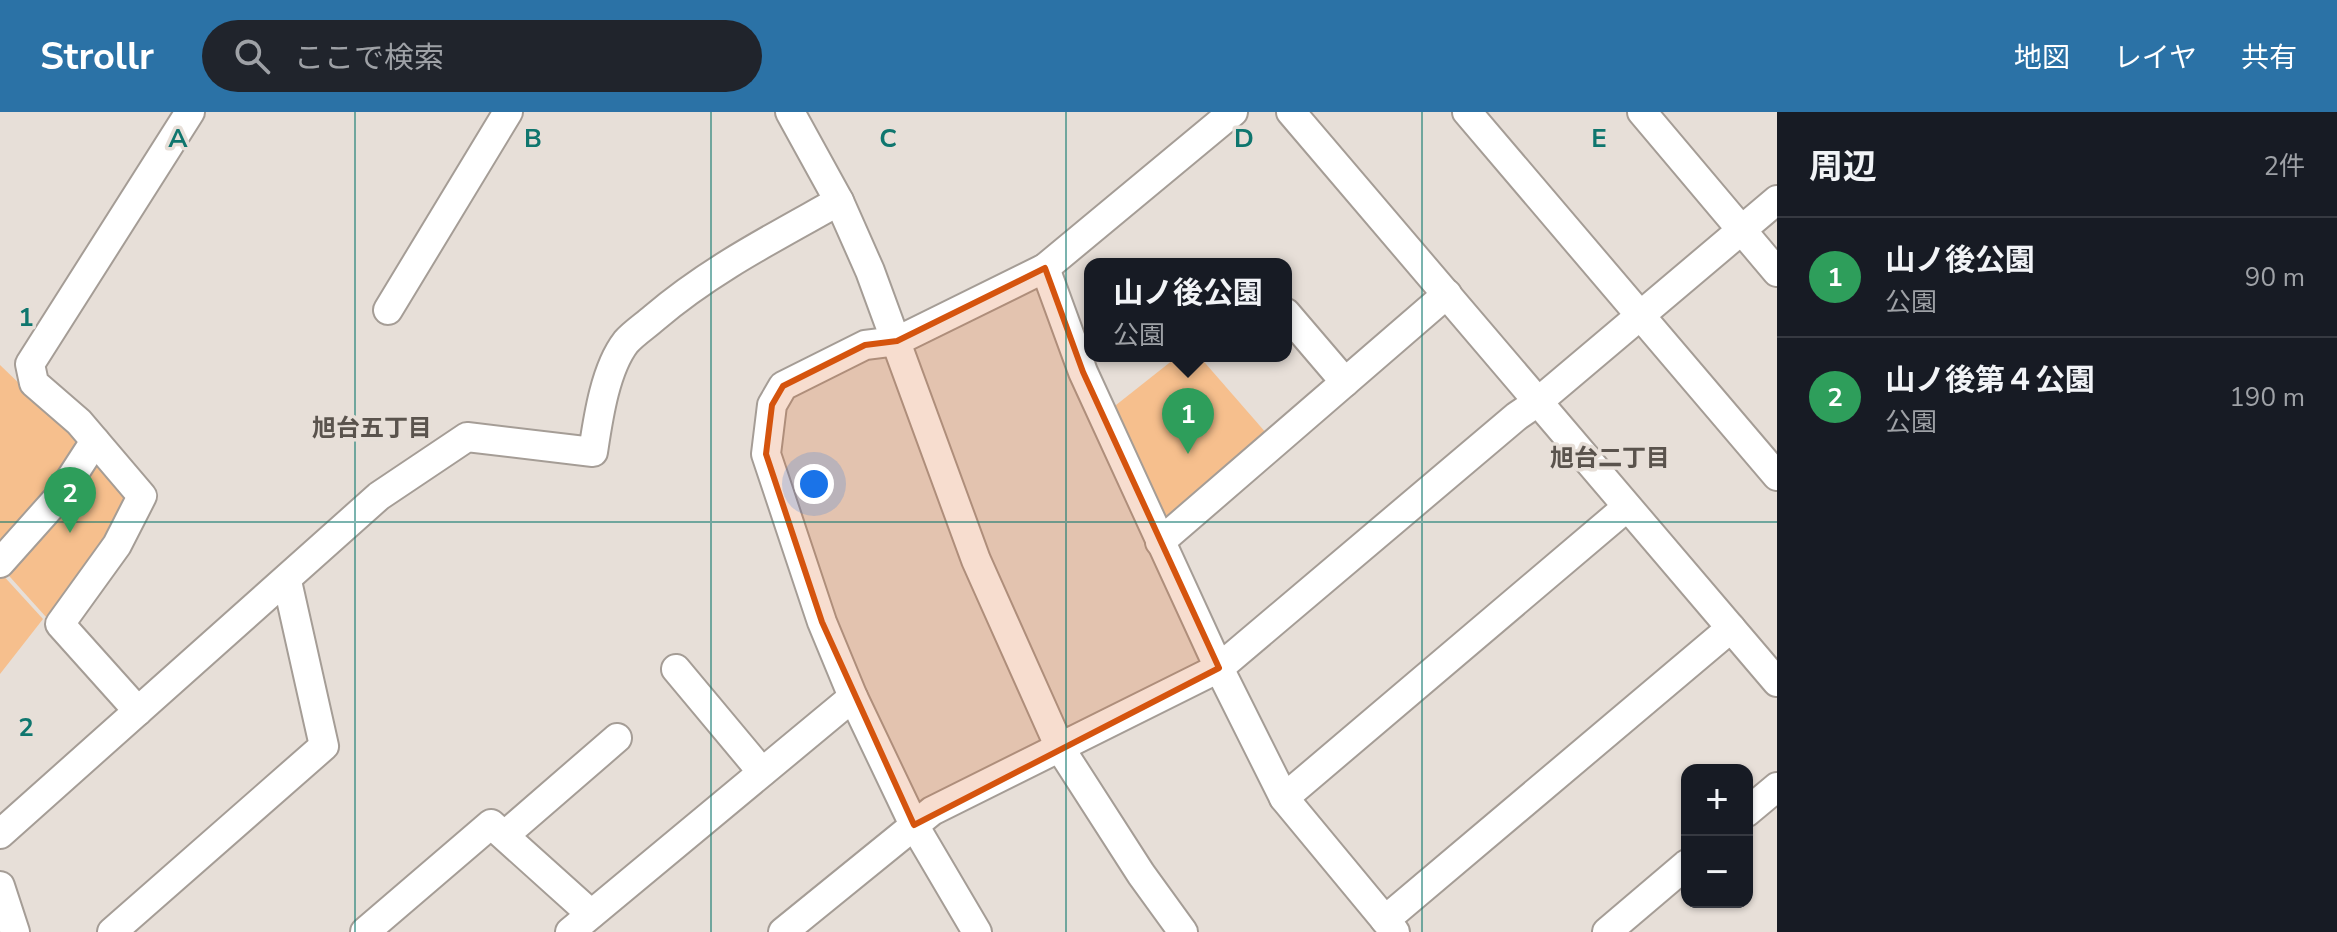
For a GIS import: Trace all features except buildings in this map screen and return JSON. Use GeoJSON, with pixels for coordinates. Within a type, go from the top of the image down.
{"type":"FeatureCollection","features":[{"type":"Feature","properties":{"kind":"street"},"geometry":{"type":"LineString","coordinates":[[138,711],[60,624],[117,545],[142,496],[79,422],[34,383],[30,364],[190,112]]}},
{"type":"Feature","properties":{"kind":"street"},"geometry":{"type":"LineString","coordinates":[[388,310],[508,112]]}},
{"type":"Feature","properties":{"kind":"street"},"geometry":{"type":"LineString","coordinates":[[790,112],[839,201],[870,271],[976,560],[1060,748],[1141,874],[1183,932]]}},
{"type":"Feature","properties":{"kind":"street"},"geometry":{"type":"LineString","coordinates":[[1291,112],[1777,682]]}},
{"type":"Feature","properties":{"kind":"street"},"geometry":{"type":"LineString","coordinates":[[1467,112],[1777,476]]}},
{"type":"Feature","properties":{"kind":"street"},"geometry":{"type":"LineString","coordinates":[[1642,112],[1777,272]]}},
{"type":"Feature","properties":{"kind":"street"},"geometry":{"type":"LineString","coordinates":[[977,932],[914,825],[853,697],[822,622],[766,454],[772,405],[783,386],[865,345],[897,341],[1045,268],[1221,116]]}},
{"type":"Feature","properties":{"kind":"street"},"geometry":{"type":"LineString","coordinates":[[783,932],[932,811],[1219,668],[1777,200]]}},
{"type":"Feature","properties":{"kind":"street"},"geometry":{"type":"LineString","coordinates":[[0,834],[379,496],[467,437],[593,452],[598,416],[613,368],[626,342],[687,289],[839,201]]}},
{"type":"Feature","properties":{"kind":"street"},"geometry":{"type":"LineString","coordinates":[[1045,268],[1083,372],[1219,668],[1284,798],[1390,926],[1731,628]]}},
{"type":"Feature","properties":{"kind":"street"},"geometry":{"type":"LineString","coordinates":[[1160,542],[1447,294]]}},
{"type":"Feature","properties":{"kind":"street"},"geometry":{"type":"LineString","coordinates":[[1292,320],[1345,382]]}},
{"type":"Feature","properties":{"kind":"street"},"geometry":{"type":"LineString","coordinates":[[0,563],[58,498],[95,441]]}},
{"type":"Feature","properties":{"kind":"street"},"geometry":{"type":"LineString","coordinates":[[1284,798],[1627,507]]}},
{"type":"Feature","properties":{"kind":"street"},"geometry":{"type":"LineString","coordinates":[[112,932],[324,746],[287,581]]}},
{"type":"Feature","properties":{"kind":"street"},"geometry":{"type":"LineString","coordinates":[[676,669],[762,772]]}},
{"type":"Feature","properties":{"kind":"street"},"geometry":{"type":"LineString","coordinates":[[365,932],[491,824],[505,835],[580,923],[853,697]]}},
{"type":"Feature","properties":{"kind":"street"},"geometry":{"type":"LineString","coordinates":[[505,835],[617,738]]}},
{"type":"Feature","properties":{"kind":"street"},"geometry":{"type":"LineString","coordinates":[[1753,807],[1777,787]]}},
{"type":"Feature","properties":{"kind":"street"},"geometry":{"type":"LineString","coordinates":[[1607,932],[1681,869]]}},
{"type":"Feature","properties":{"kind":"street"},"geometry":{"type":"LineString","coordinates":[[0,886],[15,932]]}},
{"type":"Feature","properties":{"kind":"highlighted area"},"geometry":{"type":"Polygon","coordinates":[[[1045,268],[1083,372],[1219,668],[914,825],[822,622],[766,454],[772,405],[783,386],[865,345],[897,341],[1045,268]]]}},
{"type":"Feature","properties":{"kind":"shaded area"},"geometry":{"type":"Polygon","coordinates":[[[1170,362],[1204,362],[1267,434],[1165,527],[1111,409],[1170,362]]]}},
{"type":"Feature","properties":{"kind":"shaded area"},"geometry":{"type":"Polygon","coordinates":[[[0,365],[77,439],[77,452],[0,550],[0,365]]]}},
{"type":"Feature","properties":{"kind":"shaded area"},"geometry":{"type":"Polygon","coordinates":[[[97,453],[136,497],[46,617],[2,568],[97,453]]]}},
{"type":"Feature","properties":{"kind":"shaded area"},"geometry":{"type":"Polygon","coordinates":[[[0,572],[43,619],[0,674],[0,572]]]}},
{"type":"Feature","properties":{"kind":"place","name":"山ノ後公園"},"geometry":{"type":"Point","coordinates":[1188,454]}},
{"type":"Feature","properties":{"kind":"place","name":"山ノ後第４公園"},"geometry":{"type":"Point","coordinates":[70,533]}},
{"type":"Feature","properties":{"kind":"district","name":"旭台五丁目"},"geometry":{"type":"Point","coordinates":[372,428]}},
{"type":"Feature","properties":{"kind":"district","name":"旭台二丁目"},"geometry":{"type":"Point","coordinates":[1610,458]}}]}
